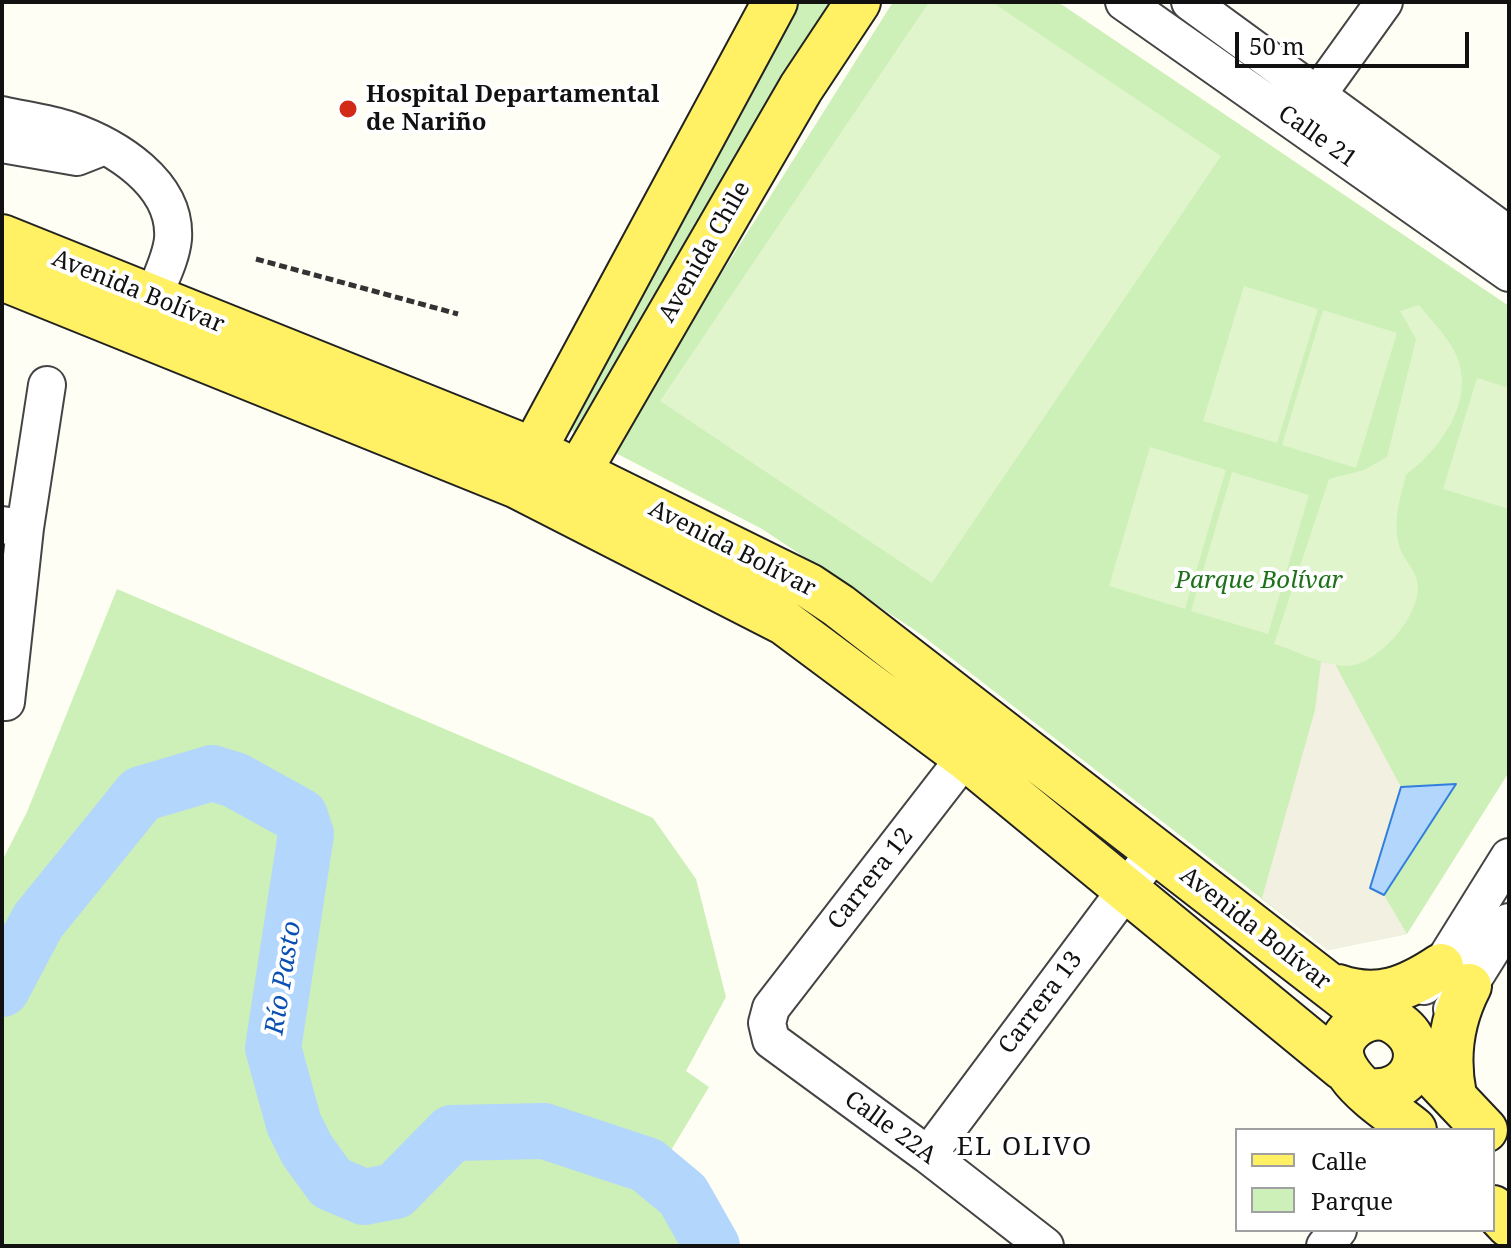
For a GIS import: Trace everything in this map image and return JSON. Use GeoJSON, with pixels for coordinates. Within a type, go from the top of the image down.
{"type":"FeatureCollection","features":[{"type":"Feature","properties":{"kind":"main road"},"geometry":{"type":"LineString","coordinates":[[524,468],[775,2]]}},
{"type":"Feature","properties":{"kind":"main road","name":"Avenida Chile"},"geometry":{"type":"LineString","coordinates":[[568,488],[801,88],[858,2]]}},
{"type":"Feature","properties":{"kind":"main road","name":"Avenida Bolívar"},"geometry":{"type":"LineString","coordinates":[[2,237],[153,298],[568,488],[1155,851],[1321,981],[1398,1035],[1483,1128]]}},
{"type":"Feature","properties":{"kind":"main road","name":"Avenida Bolívar"},"geometry":{"type":"LineString","coordinates":[[2,278],[524,468]]}},
{"type":"Feature","properties":{"kind":"main road","name":"Avenida Bolívar"},"geometry":{"type":"LineString","coordinates":[[978,740],[1126,888],[1412,1128]]}},
{"type":"Feature","properties":{"kind":"main road"},"geometry":{"type":"LineString","coordinates":[[1321,981],[1351,992],[1383,993],[1455,976],[1457,1009],[1451,1035],[1450,1060],[1454,1095]]}},
{"type":"Feature","properties":{"kind":"main road"},"geometry":{"type":"LineString","coordinates":[[1359,1023],[1398,1035],[1413,1070],[1398,1086],[1388,1091],[1354,1079],[1343,1042],[1359,1023]]}},
{"type":"Feature","properties":{"kind":"main road"},"geometry":{"type":"LineString","coordinates":[[1495,1141],[1509,1157]]}},
{"type":"Feature","properties":{"kind":"main road"},"geometry":{"type":"LineString","coordinates":[[1495,1210],[1509,1225]]}},
{"type":"Feature","properties":{"kind":"street","name":"Calle 21"},"geometry":{"type":"LineString","coordinates":[[1124,2],[1509,273]]}},
{"type":"Feature","properties":{"kind":"street","name":"Calle 21"},"geometry":{"type":"LineString","coordinates":[[1190,2],[1509,235]]}},
{"type":"Feature","properties":{"kind":"street"},"geometry":{"type":"LineString","coordinates":[[1318,94],[1384,2]]}},
{"type":"Feature","properties":{"kind":"street"},"geometry":{"type":"LineString","coordinates":[[2,115],[66,129],[105,146],[152,182],[163,196],[171,215],[170,253],[153,298]]}},
{"type":"Feature","properties":{"kind":"street"},"geometry":{"type":"LineString","coordinates":[[2,144],[77,157],[105,146]]}},
{"type":"Feature","properties":{"kind":"street"},"geometry":{"type":"LineString","coordinates":[[6,702],[14,526],[47,385]]}},
{"type":"Feature","properties":{"kind":"street","name":"Carrera 12"},"geometry":{"type":"LineString","coordinates":[[771,1040],[767,1023],[771,1008],[978,740]]}},
{"type":"Feature","properties":{"kind":"street","name":"Carrera 13"},"geometry":{"type":"LineString","coordinates":[[928,1155],[1155,851]]}},
{"type":"Feature","properties":{"kind":"street"},"geometry":{"type":"LineString","coordinates":[[1455,976],[1509,857]]}},
{"type":"Feature","properties":{"kind":"street"},"geometry":{"type":"LineString","coordinates":[[1398,1035],[1407,1007],[1455,976],[1509,922]]}},
{"type":"Feature","properties":{"kind":"street","name":"Calle 22A"},"geometry":{"type":"LineString","coordinates":[[771,1040],[928,1155],[1045,1246]]}},
{"type":"Feature","properties":{"kind":"path"},"geometry":{"type":"LineString","coordinates":[[256,259],[458,314]]}},
{"type":"Feature","properties":{"kind":"green space"},"geometry":{"type":"Polygon","coordinates":[[[787,2],[836,2],[577,432],[574,432],[569,427],[787,2]]]}},
{"type":"Feature","properties":{"kind":"green space","name":"Parque Bolívar"},"geometry":{"type":"Polygon","coordinates":[[[893,2],[1058,2],[1509,306],[1509,772],[1407,934],[1328,950],[919,633],[762,529],[610,450],[893,2]]]}},
{"type":"Feature","properties":{"kind":"green space"},"geometry":{"type":"Polygon","coordinates":[[[929,2],[992,2],[1221,156],[932,583],[660,401],[929,2]]]}},
{"type":"Feature","properties":{"kind":"green space"},"geometry":{"type":"Polygon","coordinates":[[[1244,286],[1318,309],[1277,443],[1203,421],[1244,286]]]}},
{"type":"Feature","properties":{"kind":"green space"},"geometry":{"type":"Polygon","coordinates":[[[1419,305],[1452,347],[1462,378],[1461,395],[1450,426],[1430,453],[1406,475],[1399,502],[1398,539],[1416,576],[1417,593],[1413,608],[1396,636],[1370,658],[1344,666],[1326,663],[1274,644],[1329,479],[1364,470],[1387,457],[1416,339],[1400,311],[1419,305]]]}},
{"type":"Feature","properties":{"kind":"green space"},"geometry":{"type":"Polygon","coordinates":[[[1323,310],[1397,333],[1356,468],[1282,445],[1323,310]]]}},
{"type":"Feature","properties":{"kind":"green space"},"geometry":{"type":"Polygon","coordinates":[[[1477,378],[1509,388],[1509,509],[1443,489],[1477,378]]]}},
{"type":"Feature","properties":{"kind":"green space"},"geometry":{"type":"Polygon","coordinates":[[[1150,447],[1226,470],[1185,609],[1109,586],[1150,447]]]}},
{"type":"Feature","properties":{"kind":"green space","name":"Parque Bolívar"},"geometry":{"type":"Polygon","coordinates":[[[1232,472],[1309,495],[1268,634],[1191,611],[1232,472]]]}},
{"type":"Feature","properties":{"kind":"green space"},"geometry":{"type":"Polygon","coordinates":[[[117,589],[653,818],[696,879],[726,997],[686,1071],[709,1087],[667,1157],[598,1138],[523,1123],[445,1125],[399,1179],[362,1190],[330,1168],[292,1103],[283,1030],[314,849],[305,811],[211,765],[153,780],[109,811],[2,953],[2,861],[27,812],[117,589]]]}},
{"type":"Feature","properties":{"kind":"green space"},"geometry":{"type":"Polygon","coordinates":[[[218,785],[301,825],[285,953],[266,1049],[293,1156],[329,1207],[392,1204],[452,1142],[546,1137],[643,1171],[674,1197],[699,1246],[2,1246],[2,1017],[45,927],[156,802],[218,785]]]}},
{"type":"Feature","properties":{"kind":"shaded area"},"geometry":{"type":"Polygon","coordinates":[[[1321,662],[1335,664],[1401,787],[1370,887],[1384,895],[1407,934],[1328,950],[1262,898],[1315,710],[1321,662]]]}},
{"type":"Feature","properties":{"kind":"water"},"geometry":{"type":"Polygon","coordinates":[[[1456,784],[1384,895],[1370,888],[1401,787],[1456,784]]]}},
{"type":"Feature","properties":{"kind":"waterway","name":"Río Pasto"},"geometry":{"type":"LineString","coordinates":[[2,989],[38,921],[141,794],[212,773],[235,780],[300,816],[306,834],[273,1048],[294,1124],[307,1150],[331,1183],[364,1197],[395,1191],[452,1133],[544,1131],[647,1165],[683,1195],[712,1246]]}},
{"type":"Feature","properties":{"kind":"place","name":"Hospital Departamental de Nariño"},"geometry":{"type":"Point","coordinates":[348,109]}},
{"type":"Feature","properties":{"kind":"district","name":"EL OLIVO"},"geometry":{"type":"Point","coordinates":[1025,1148]}}]}
